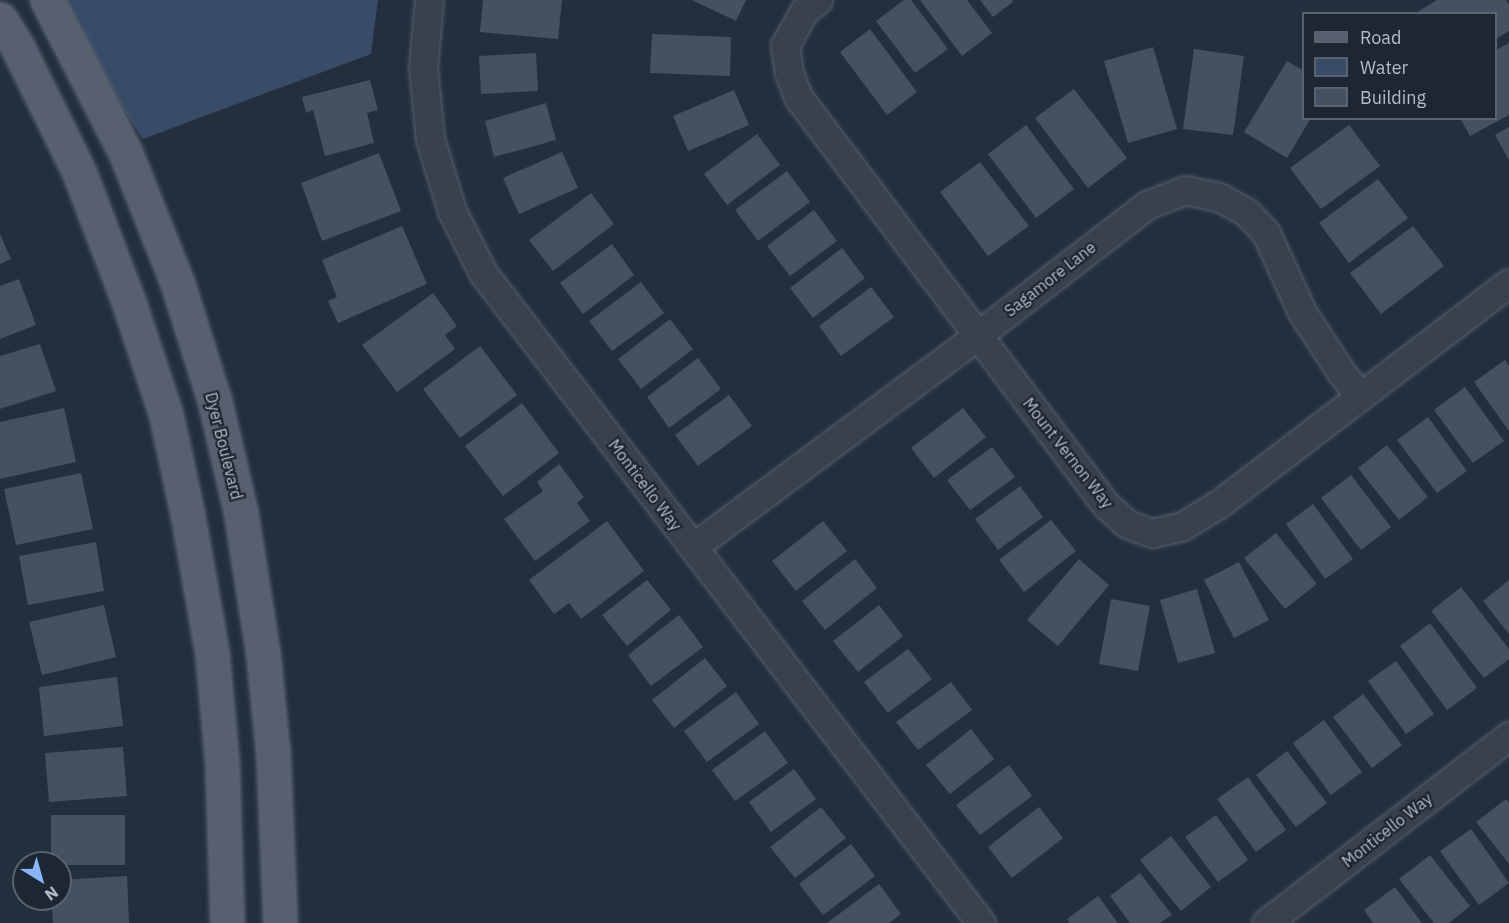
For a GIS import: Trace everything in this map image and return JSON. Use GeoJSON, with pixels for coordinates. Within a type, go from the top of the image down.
{"type":"FeatureCollection","features":[{"type":"Feature","properties":{"kind":"main road","name":"Dyer Boulevard"},"geometry":{"type":"LineString","coordinates":[[47,0],[126,154],[178,285],[215,402],[241,514],[263,654],[273,754],[280,923]]}},
{"type":"Feature","properties":{"kind":"main road"},"geometry":{"type":"LineString","coordinates":[[0,19],[18,48],[79,172],[128,300],[165,415],[188,517],[212,653],[222,763],[227,923]]}},
{"type":"Feature","properties":{"kind":"street","name":"Monticello Way"},"geometry":{"type":"LineString","coordinates":[[429,0],[423,67],[430,139],[452,211],[483,273],[981,923]]}},
{"type":"Feature","properties":{"kind":"street","name":"Mount Vernon Way"},"geometry":{"type":"LineString","coordinates":[[818,0],[804,11],[785,45],[789,73],[798,97],[1106,505],[1127,524],[1152,533],[1181,526],[1220,503],[1509,283]]}},
{"type":"Feature","properties":{"kind":"street","name":"Sagamore Lane"},"geometry":{"type":"LineString","coordinates":[[693,547],[978,335],[1147,205],[1185,190],[1218,196],[1246,212],[1266,232],[1302,312],[1341,372],[1360,396]]}},
{"type":"Feature","properties":{"kind":"street","name":"Monticello Way"},"geometry":{"type":"LineString","coordinates":[[1266,923],[1509,736]]}},
{"type":"Feature","properties":{"kind":"water"},"geometry":{"type":"Polygon","coordinates":[[[63,0],[378,0],[371,54],[143,139],[107,86],[63,0]]]}},
{"type":"Feature","properties":{"kind":"building"},"geometry":{"type":"Polygon","coordinates":[[[483,0],[562,0],[558,39],[480,32],[483,0]]]}},
{"type":"Feature","properties":{"kind":"building"},"geometry":{"type":"Polygon","coordinates":[[[692,0],[746,0],[736,21],[692,0]]]}},
{"type":"Feature","properties":{"kind":"building"},"geometry":{"type":"Polygon","coordinates":[[[904,0],[911,0],[948,49],[915,73],[876,21],[904,0]]]}},
{"type":"Feature","properties":{"kind":"building"},"geometry":{"type":"Polygon","coordinates":[[[920,0],[967,0],[992,33],[962,56],[920,0]]]}},
{"type":"Feature","properties":{"kind":"building"},"geometry":{"type":"Polygon","coordinates":[[[980,0],[1012,0],[1013,2],[993,17],[980,0]]]}},
{"type":"Feature","properties":{"kind":"building"},"geometry":{"type":"Polygon","coordinates":[[[1437,0],[1506,0],[1509,5],[1509,31],[1497,38],[1497,12],[1417,12],[1437,0]]]}},
{"type":"Feature","properties":{"kind":"building"},"geometry":{"type":"Polygon","coordinates":[[[870,29],[917,92],[887,115],[840,52],[870,29]]]}},
{"type":"Feature","properties":{"kind":"building"},"geometry":{"type":"Polygon","coordinates":[[[652,34],[731,37],[730,76],[650,73],[652,34]]]}},
{"type":"Feature","properties":{"kind":"building"},"geometry":{"type":"Polygon","coordinates":[[[1509,43],[1509,115],[1470,136],[1461,120],[1497,120],[1497,49],[1509,43]]]}},
{"type":"Feature","properties":{"kind":"building"},"geometry":{"type":"Polygon","coordinates":[[[1153,47],[1177,129],[1128,143],[1104,61],[1153,47]]]}},
{"type":"Feature","properties":{"kind":"building"},"geometry":{"type":"Polygon","coordinates":[[[1194,49],[1244,56],[1233,135],[1183,129],[1194,49]]]}},
{"type":"Feature","properties":{"kind":"building"},"geometry":{"type":"Polygon","coordinates":[[[536,53],[538,91],[481,94],[479,56],[536,53]]]}},
{"type":"Feature","properties":{"kind":"building"},"geometry":{"type":"Polygon","coordinates":[[[1287,61],[1302,70],[1302,120],[1310,120],[1287,158],[1244,132],[1287,61]]]}},
{"type":"Feature","properties":{"kind":"building"},"geometry":{"type":"Polygon","coordinates":[[[370,80],[378,110],[367,113],[374,143],[325,156],[313,110],[306,113],[302,97],[370,80]]]}},
{"type":"Feature","properties":{"kind":"building"},"geometry":{"type":"Polygon","coordinates":[[[1074,89],[1127,158],[1088,188],[1035,118],[1074,89]]]}},
{"type":"Feature","properties":{"kind":"building"},"geometry":{"type":"Polygon","coordinates":[[[734,90],[749,125],[688,151],[673,116],[734,90]]]}},
{"type":"Feature","properties":{"kind":"building"},"geometry":{"type":"Polygon","coordinates":[[[546,103],[556,140],[494,157],[485,121],[546,103]]]}},
{"type":"Feature","properties":{"kind":"building"},"geometry":{"type":"Polygon","coordinates":[[[1026,125],[1074,189],[1036,218],[988,154],[1026,125]]]}},
{"type":"Feature","properties":{"kind":"building"},"geometry":{"type":"Polygon","coordinates":[[[1349,125],[1380,166],[1321,209],[1290,168],[1349,125]]]}},
{"type":"Feature","properties":{"kind":"building"},"geometry":{"type":"Polygon","coordinates":[[[1509,127],[1509,160],[1495,135],[1509,127]]]}},
{"type":"Feature","properties":{"kind":"building"},"geometry":{"type":"Polygon","coordinates":[[[757,134],[780,165],[727,205],[704,174],[757,134]]]}},
{"type":"Feature","properties":{"kind":"building"},"geometry":{"type":"Polygon","coordinates":[[[562,152],[578,188],[519,214],[503,178],[562,152]]]}},
{"type":"Feature","properties":{"kind":"building"},"geometry":{"type":"Polygon","coordinates":[[[379,153],[401,211],[322,241],[301,183],[379,153]]]}},
{"type":"Feature","properties":{"kind":"building"},"geometry":{"type":"Polygon","coordinates":[[[980,162],[1029,226],[988,256],[940,192],[980,162]]]}},
{"type":"Feature","properties":{"kind":"building"},"geometry":{"type":"Polygon","coordinates":[[[787,171],[810,202],[758,241],[735,210],[787,171]]]}},
{"type":"Feature","properties":{"kind":"building"},"geometry":{"type":"Polygon","coordinates":[[[1378,179],[1408,218],[1349,263],[1319,223],[1378,179]]]}},
{"type":"Feature","properties":{"kind":"building"},"geometry":{"type":"Polygon","coordinates":[[[591,193],[614,224],[553,271],[529,240],[591,193]]]}},
{"type":"Feature","properties":{"kind":"building"},"geometry":{"type":"Polygon","coordinates":[[[814,210],[837,241],[790,276],[767,246],[814,210]]]}},
{"type":"Feature","properties":{"kind":"building"},"geometry":{"type":"Polygon","coordinates":[[[402,226],[427,284],[338,323],[328,301],[337,297],[322,260],[402,226]]]}},
{"type":"Feature","properties":{"kind":"building"},"geometry":{"type":"Polygon","coordinates":[[[1413,226],[1444,266],[1381,314],[1350,273],[1413,226]]]}},
{"type":"Feature","properties":{"kind":"building"},"geometry":{"type":"Polygon","coordinates":[[[0,234],[11,259],[0,264],[0,234]]]}},
{"type":"Feature","properties":{"kind":"building"},"geometry":{"type":"Polygon","coordinates":[[[612,244],[634,275],[583,314],[560,283],[612,244]]]}},
{"type":"Feature","properties":{"kind":"building"},"geometry":{"type":"Polygon","coordinates":[[[842,248],[865,278],[813,318],[790,288],[842,248]]]}},
{"type":"Feature","properties":{"kind":"building"},"geometry":{"type":"Polygon","coordinates":[[[19,279],[36,325],[0,339],[0,286],[19,279]]]}},
{"type":"Feature","properties":{"kind":"building"},"geometry":{"type":"Polygon","coordinates":[[[641,282],[664,313],[612,351],[589,321],[641,282]]]}},
{"type":"Feature","properties":{"kind":"building"},"geometry":{"type":"Polygon","coordinates":[[[871,287],[894,317],[841,356],[819,326],[871,287]]]}},
{"type":"Feature","properties":{"kind":"building"},"geometry":{"type":"Polygon","coordinates":[[[433,293],[457,326],[445,335],[455,349],[397,392],[362,345],[433,293]]]}},
{"type":"Feature","properties":{"kind":"building"},"geometry":{"type":"Polygon","coordinates":[[[670,319],[693,349],[641,389],[618,359],[670,319]]]}},
{"type":"Feature","properties":{"kind":"building"},"geometry":{"type":"Polygon","coordinates":[[[40,344],[56,391],[0,409],[0,356],[40,344]]]}},
{"type":"Feature","properties":{"kind":"building"},"geometry":{"type":"Polygon","coordinates":[[[480,346],[517,395],[460,438],[423,389],[480,346]]]}},
{"type":"Feature","properties":{"kind":"building"},"geometry":{"type":"Polygon","coordinates":[[[698,358],[721,389],[669,428],[647,397],[698,358]]]}},
{"type":"Feature","properties":{"kind":"building"},"geometry":{"type":"Polygon","coordinates":[[[1505,360],[1509,366],[1509,431],[1474,382],[1505,360]]]}},
{"type":"Feature","properties":{"kind":"building"},"geometry":{"type":"Polygon","coordinates":[[[1465,387],[1504,441],[1473,463],[1434,410],[1465,387]]]}},
{"type":"Feature","properties":{"kind":"building"},"geometry":{"type":"Polygon","coordinates":[[[729,395],[752,426],[698,466],[675,435],[729,395]]]}},
{"type":"Feature","properties":{"kind":"building"},"geometry":{"type":"Polygon","coordinates":[[[522,403],[559,453],[503,496],[465,446],[522,403]]]}},
{"type":"Feature","properties":{"kind":"building"},"geometry":{"type":"Polygon","coordinates":[[[64,408],[76,462],[0,479],[0,422],[64,408]]]}},
{"type":"Feature","properties":{"kind":"building"},"geometry":{"type":"Polygon","coordinates":[[[963,408],[986,437],[934,478],[911,448],[963,408]]]}},
{"type":"Feature","properties":{"kind":"building"},"geometry":{"type":"Polygon","coordinates":[[[1428,417],[1467,471],[1437,493],[1397,440],[1428,417]]]}},
{"type":"Feature","properties":{"kind":"building"},"geometry":{"type":"Polygon","coordinates":[[[1387,445],[1428,497],[1399,520],[1358,468],[1387,445]]]}},
{"type":"Feature","properties":{"kind":"building"},"geometry":{"type":"Polygon","coordinates":[[[992,447],[1015,477],[970,510],[947,480],[992,447]]]}},
{"type":"Feature","properties":{"kind":"building"},"geometry":{"type":"Polygon","coordinates":[[[559,464],[584,497],[577,503],[590,521],[535,561],[504,519],[543,491],[537,482],[559,464]]]}},
{"type":"Feature","properties":{"kind":"building"},"geometry":{"type":"Polygon","coordinates":[[[81,473],[93,529],[16,545],[4,489],[81,473]]]}},
{"type":"Feature","properties":{"kind":"building"},"geometry":{"type":"Polygon","coordinates":[[[1351,475],[1391,527],[1361,550],[1321,498],[1351,475]]]}},
{"type":"Feature","properties":{"kind":"building"},"geometry":{"type":"Polygon","coordinates":[[[1020,486],[1043,517],[998,550],[975,519],[1020,486]]]}},
{"type":"Feature","properties":{"kind":"building"},"geometry":{"type":"Polygon","coordinates":[[[1313,504],[1353,559],[1325,579],[1286,524],[1313,504]]]}},
{"type":"Feature","properties":{"kind":"building"},"geometry":{"type":"Polygon","coordinates":[[[1051,520],[1076,551],[1024,592],[999,560],[1051,520]]]}},
{"type":"Feature","properties":{"kind":"building"},"geometry":{"type":"Polygon","coordinates":[[[607,521],[644,571],[581,619],[569,603],[554,614],[529,580],[607,521]]]}},
{"type":"Feature","properties":{"kind":"building"},"geometry":{"type":"Polygon","coordinates":[[[823,521],[847,551],[796,591],[772,561],[823,521]]]}},
{"type":"Feature","properties":{"kind":"building"},"geometry":{"type":"Polygon","coordinates":[[[1276,533],[1317,584],[1285,609],[1244,558],[1276,533]]]}},
{"type":"Feature","properties":{"kind":"building"},"geometry":{"type":"Polygon","coordinates":[[[96,542],[104,591],[28,605],[19,556],[96,542]]]}},
{"type":"Feature","properties":{"kind":"building"},"geometry":{"type":"Polygon","coordinates":[[[855,559],[877,588],[825,630],[802,601],[855,559]]]}},
{"type":"Feature","properties":{"kind":"building"},"geometry":{"type":"Polygon","coordinates":[[[1079,559],[1109,585],[1058,646],[1027,620],[1079,559]]]}},
{"type":"Feature","properties":{"kind":"building"},"geometry":{"type":"Polygon","coordinates":[[[1239,562],[1269,620],[1234,638],[1204,580],[1239,562]]]}},
{"type":"Feature","properties":{"kind":"building"},"geometry":{"type":"Polygon","coordinates":[[[647,580],[671,610],[627,646],[602,615],[647,580]]]}},
{"type":"Feature","properties":{"kind":"building"},"geometry":{"type":"Polygon","coordinates":[[[1509,580],[1509,634],[1483,601],[1509,580]]]}},
{"type":"Feature","properties":{"kind":"building"},"geometry":{"type":"Polygon","coordinates":[[[1461,587],[1509,649],[1509,659],[1484,678],[1431,611],[1461,587]]]}},
{"type":"Feature","properties":{"kind":"building"},"geometry":{"type":"Polygon","coordinates":[[[1197,589],[1215,653],[1178,663],[1160,600],[1197,589]]]}},
{"type":"Feature","properties":{"kind":"building"},"geometry":{"type":"Polygon","coordinates":[[[1111,599],[1150,606],[1138,671],[1099,664],[1111,599]]]}},
{"type":"Feature","properties":{"kind":"building"},"geometry":{"type":"Polygon","coordinates":[[[104,605],[116,657],[42,675],[29,622],[104,605]]]}},
{"type":"Feature","properties":{"kind":"building"},"geometry":{"type":"Polygon","coordinates":[[[879,605],[903,636],[858,672],[833,641],[879,605]]]}},
{"type":"Feature","properties":{"kind":"building"},"geometry":{"type":"Polygon","coordinates":[[[679,615],[703,647],[651,686],[628,655],[679,615]]]}},
{"type":"Feature","properties":{"kind":"building"},"geometry":{"type":"Polygon","coordinates":[[[1430,623],[1477,688],[1447,710],[1400,646],[1430,623]]]}},
{"type":"Feature","properties":{"kind":"building"},"geometry":{"type":"Polygon","coordinates":[[[908,649],[932,679],[888,713],[864,682],[908,649]]]}},
{"type":"Feature","properties":{"kind":"building"},"geometry":{"type":"Polygon","coordinates":[[[705,658],[727,686],[674,728],[652,700],[705,658]]]}},
{"type":"Feature","properties":{"kind":"building"},"geometry":{"type":"Polygon","coordinates":[[[1396,661],[1434,714],[1406,734],[1368,681],[1396,661]]]}},
{"type":"Feature","properties":{"kind":"building"},"geometry":{"type":"Polygon","coordinates":[[[117,677],[123,726],[44,736],[39,687],[117,677]]]}},
{"type":"Feature","properties":{"kind":"building"},"geometry":{"type":"Polygon","coordinates":[[[951,682],[972,710],[918,750],[896,722],[951,682]]]}},
{"type":"Feature","properties":{"kind":"building"},"geometry":{"type":"Polygon","coordinates":[[[736,692],[759,724],[707,762],[684,731],[736,692]]]}},
{"type":"Feature","properties":{"kind":"building"},"geometry":{"type":"Polygon","coordinates":[[[1363,694],[1402,745],[1372,768],[1333,717],[1363,694]]]}},
{"type":"Feature","properties":{"kind":"building"},"geometry":{"type":"Polygon","coordinates":[[[1324,720],[1362,772],[1331,795],[1293,743],[1324,720]]]}},
{"type":"Feature","properties":{"kind":"building"},"geometry":{"type":"Polygon","coordinates":[[[971,729],[994,759],[950,794],[926,765],[971,729]]]}},
{"type":"Feature","properties":{"kind":"building"},"geometry":{"type":"Polygon","coordinates":[[[765,731],[788,763],[735,801],[712,770],[765,731]]]}},
{"type":"Feature","properties":{"kind":"building"},"geometry":{"type":"Polygon","coordinates":[[[123,747],[127,796],[49,802],[45,753],[123,747]]]}},
{"type":"Feature","properties":{"kind":"building"},"geometry":{"type":"Polygon","coordinates":[[[1287,751],[1327,803],[1296,827],[1256,775],[1287,751]]]}},
{"type":"Feature","properties":{"kind":"building"},"geometry":{"type":"Polygon","coordinates":[[[1009,765],[1032,796],[980,835],[956,805],[1009,765]]]}},
{"type":"Feature","properties":{"kind":"building"},"geometry":{"type":"Polygon","coordinates":[[[794,769],[816,799],[771,832],[749,802],[794,769]]]}},
{"type":"Feature","properties":{"kind":"building"},"geometry":{"type":"Polygon","coordinates":[[[1248,777],[1286,830],[1256,852],[1217,799],[1248,777]]]}},
{"type":"Feature","properties":{"kind":"building"},"geometry":{"type":"Polygon","coordinates":[[[1506,799],[1509,803],[1509,864],[1476,822],[1506,799]]]}},
{"type":"Feature","properties":{"kind":"building"},"geometry":{"type":"Polygon","coordinates":[[[821,807],[846,838],[795,878],[770,847],[821,807]]]}},
{"type":"Feature","properties":{"kind":"building"},"geometry":{"type":"Polygon","coordinates":[[[1039,807],[1063,838],[1012,878],[988,847],[1039,807]]]}},
{"type":"Feature","properties":{"kind":"building"},"geometry":{"type":"Polygon","coordinates":[[[51,815],[125,815],[125,865],[72,865],[72,851],[51,851],[51,815]]]}},
{"type":"Feature","properties":{"kind":"building"},"geometry":{"type":"Polygon","coordinates":[[[1216,815],[1248,860],[1218,882],[1185,837],[1216,815]]]}},
{"type":"Feature","properties":{"kind":"building"},"geometry":{"type":"Polygon","coordinates":[[[1471,829],[1509,883],[1479,905],[1440,851],[1471,829]]]}},
{"type":"Feature","properties":{"kind":"building"},"geometry":{"type":"Polygon","coordinates":[[[1171,836],[1211,887],[1181,911],[1140,860],[1171,836]]]}},
{"type":"Feature","properties":{"kind":"building"},"geometry":{"type":"Polygon","coordinates":[[[851,844],[875,876],[823,915],[799,884],[851,844]]]}},
{"type":"Feature","properties":{"kind":"building"},"geometry":{"type":"Polygon","coordinates":[[[1430,855],[1470,906],[1449,923],[1434,923],[1399,879],[1430,855]]]}},
{"type":"Feature","properties":{"kind":"building"},"geometry":{"type":"Polygon","coordinates":[[[1140,873],[1172,915],[1160,923],[1130,923],[1110,896],[1140,873]]]}},
{"type":"Feature","properties":{"kind":"building"},"geometry":{"type":"Polygon","coordinates":[[[127,876],[129,923],[53,923],[52,911],[72,911],[72,879],[127,876]]]}},
{"type":"Feature","properties":{"kind":"building"},"geometry":{"type":"Polygon","coordinates":[[[879,884],[901,914],[889,923],[827,923],[879,884]]]}},
{"type":"Feature","properties":{"kind":"building"},"geometry":{"type":"Polygon","coordinates":[[[1395,887],[1422,923],[1373,923],[1364,910],[1395,887]]]}},
{"type":"Feature","properties":{"kind":"building"},"geometry":{"type":"Polygon","coordinates":[[[1098,896],[1118,923],[1070,923],[1067,919],[1098,896]]]}}]}
